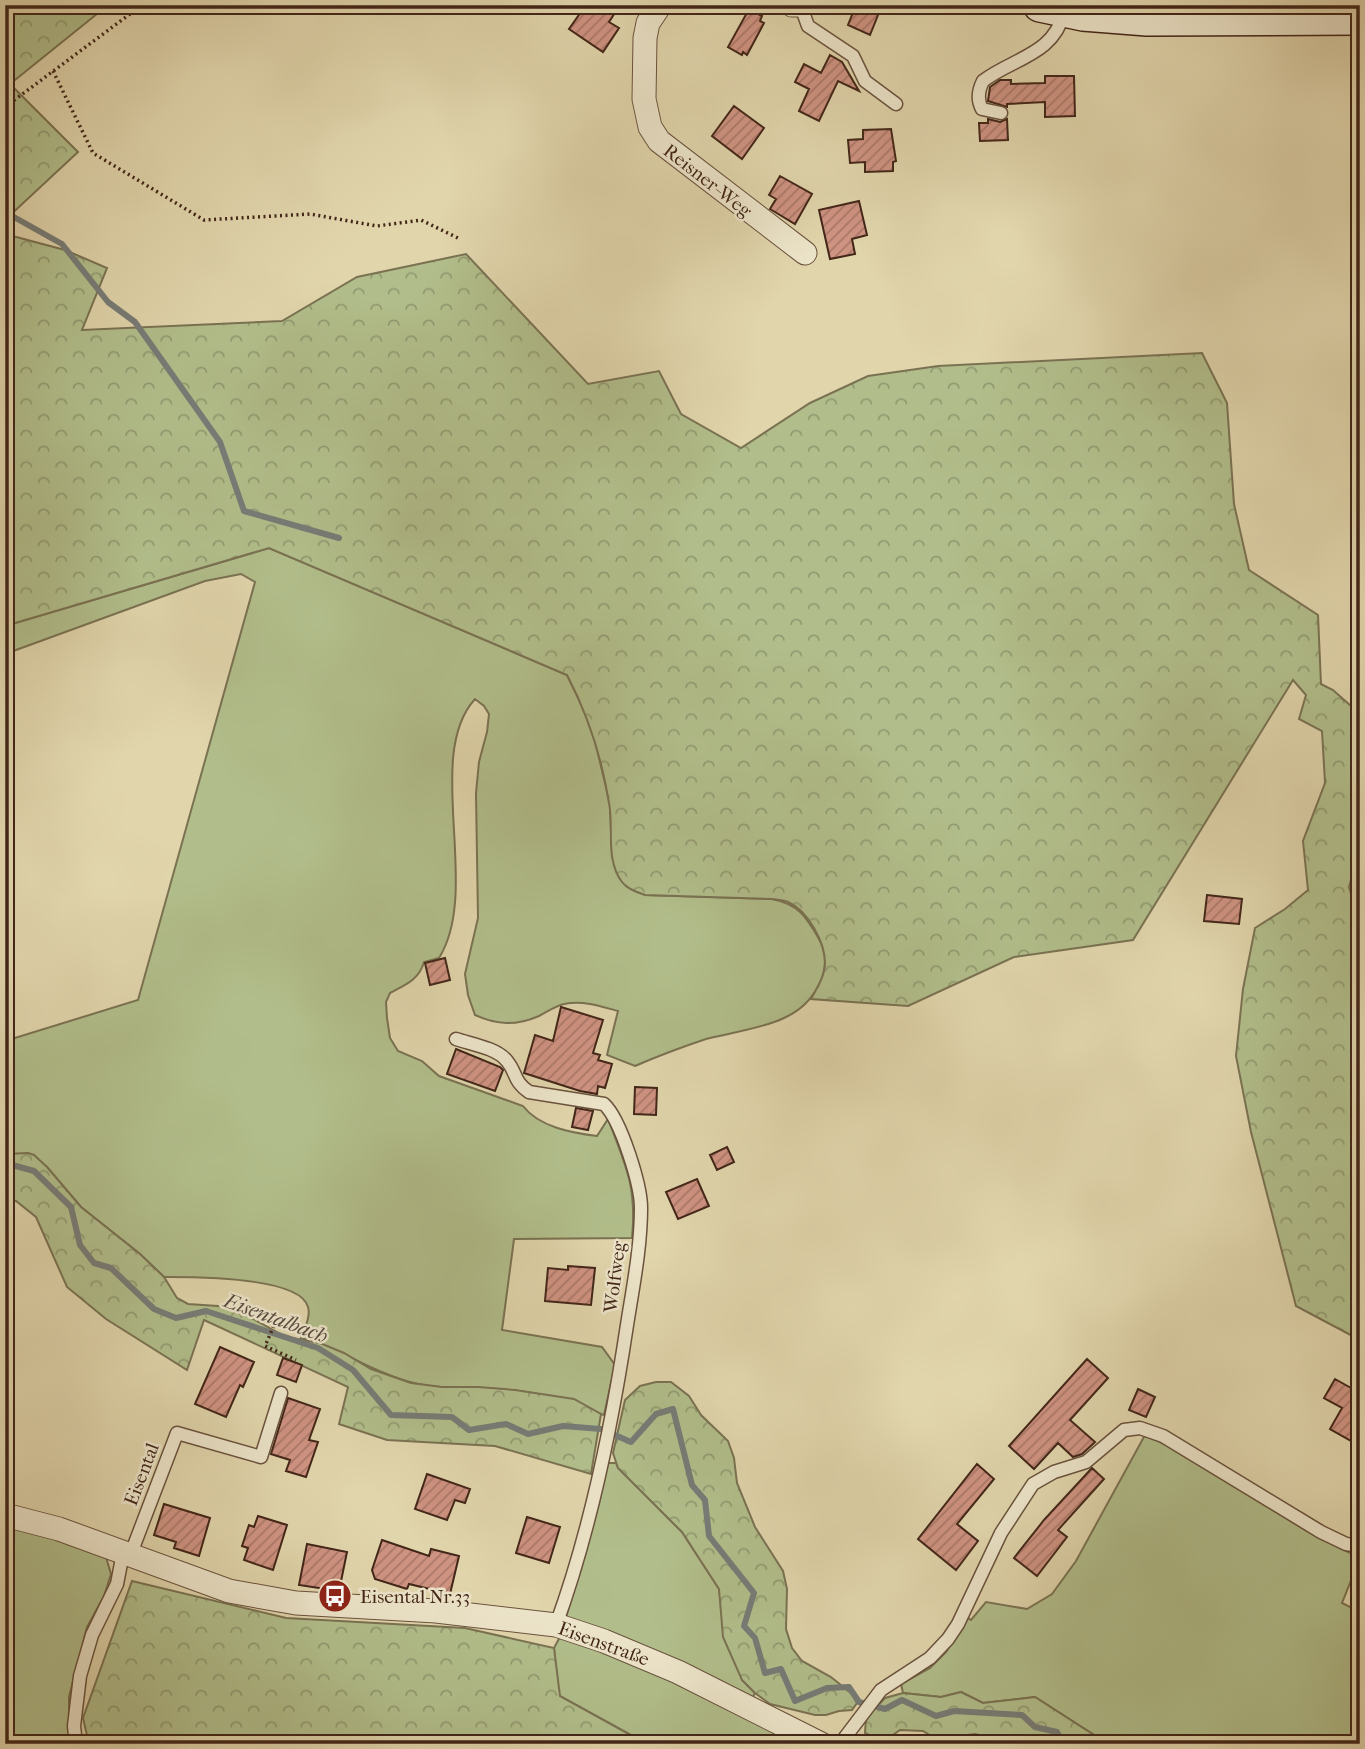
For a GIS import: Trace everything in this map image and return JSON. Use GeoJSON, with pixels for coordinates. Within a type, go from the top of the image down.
{"type":"FeatureCollection","features":[{"type":"Feature","properties":{"kind":"street","name":"Reisner-Weg"},"geometry":{"type":"LineString","coordinates":[[660,5],[648,23],[645,38],[644,99],[650,127],[659,141],[805,253]]}},
{"type":"Feature","properties":{"kind":"street"},"geometry":{"type":"LineString","coordinates":[[792,5],[803,5]]}},
{"type":"Feature","properties":{"kind":"street"},"geometry":{"type":"LineString","coordinates":[[1052,8],[1147,19],[1360,18]]}},
{"type":"Feature","properties":{"kind":"street","name":"Eisenstraße"},"geometry":{"type":"LineString","coordinates":[[5,1515],[60,1529],[229,1591],[258,1598],[296,1603],[436,1611],[556,1625],[604,1641],[678,1672],[821,1744]]}},
{"type":"Feature","properties":{"kind":"lane"},"geometry":{"type":"LineString","coordinates":[[803,5],[808,26],[853,56],[865,80],[896,104]]}},
{"type":"Feature","properties":{"kind":"lane"},"geometry":{"type":"LineString","coordinates":[[1001,113],[982,109],[978,103],[978,93],[983,81],[1030,55],[1058,32],[1052,8]]}},
{"type":"Feature","properties":{"kind":"lane","name":"Wolfweg"},"geometry":{"type":"LineString","coordinates":[[456,1039],[501,1055],[510,1065],[519,1085],[529,1092],[604,1104],[614,1117],[638,1185],[641,1210],[627,1328],[602,1457],[575,1569],[556,1625]]}},
{"type":"Feature","properties":{"kind":"lane","name":"Eisental"},"geometry":{"type":"LineString","coordinates":[[126,1554],[177,1433],[261,1457],[281,1393]]}},
{"type":"Feature","properties":{"kind":"lane"},"geometry":{"type":"LineString","coordinates":[[839,1744],[881,1690],[930,1658],[948,1639],[958,1624],[1001,1534],[1033,1484],[1054,1472],[1086,1462],[1124,1430],[1140,1428],[1163,1436],[1321,1532],[1346,1544],[1360,1546]]}},
{"type":"Feature","properties":{"kind":"lane"},"geometry":{"type":"LineString","coordinates":[[76,1744],[74,1726],[80,1676],[92,1635],[117,1584],[126,1554]]}},
{"type":"Feature","properties":{"kind":"path"},"geometry":{"type":"LineString","coordinates":[[5,107],[142,5]]}},
{"type":"Feature","properties":{"kind":"path"},"geometry":{"type":"LineString","coordinates":[[54,71],[93,153],[204,220],[310,214],[377,226],[421,220],[460,239]]}},
{"type":"Feature","properties":{"kind":"path"},"geometry":{"type":"LineString","coordinates":[[276,1321],[265,1346],[296,1360]]}},
{"type":"Feature","properties":{"kind":"green space"},"geometry":{"type":"Polygon","coordinates":[[[5,5],[108,5],[10,84],[78,152],[5,220],[5,5]]]}},
{"type":"Feature","properties":{"kind":"green space"},"geometry":{"type":"Polygon","coordinates":[[[5,234],[65,250],[107,268],[82,330],[282,321],[357,277],[466,254],[588,384],[659,371],[681,414],[741,448],[810,403],[868,376],[938,366],[1202,353],[1227,403],[1234,504],[1249,570],[1318,615],[1321,684],[1333,690],[1360,714],[1360,849],[1349,887],[1360,926],[1360,1340],[1296,1306],[1251,1132],[1236,1056],[1243,989],[1255,928],[1308,890],[1303,841],[1325,783],[1322,731],[1299,719],[1306,695],[1293,680],[1133,940],[1014,957],[908,1006],[811,999],[824,973],[824,955],[814,928],[795,906],[786,901],[772,899],[645,895],[622,882],[612,854],[609,803],[598,754],[588,721],[567,675],[269,548],[5,626],[5,234]]]}},
{"type":"Feature","properties":{"kind":"green space"},"geometry":{"type":"Polygon","coordinates":[[[269,548],[567,675],[595,741],[610,804],[612,857],[645,895],[781,901],[795,908],[805,918],[824,951],[825,963],[819,985],[795,1012],[767,1025],[706,1039],[635,1066],[607,1055],[618,1011],[591,1004],[571,1003],[514,1023],[491,1021],[475,1015],[465,974],[478,918],[476,793],[489,714],[475,699],[460,724],[453,754],[456,861],[451,929],[439,958],[424,962],[415,978],[390,993],[386,1002],[390,1038],[398,1051],[422,1061],[439,1076],[523,1106],[538,1119],[557,1128],[597,1136],[608,1119],[629,1177],[633,1204],[632,1238],[514,1239],[502,1330],[602,1347],[615,1365],[604,1415],[523,1392],[410,1382],[301,1338],[309,1311],[301,1297],[286,1289],[243,1280],[164,1277],[140,1254],[81,1207],[47,1167],[13,1154],[5,1154],[5,1041],[138,1000],[255,582],[241,574],[205,581],[5,654],[5,626],[269,548]]]}},
{"type":"Feature","properties":{"kind":"green space"},"geometry":{"type":"Polygon","coordinates":[[[28,1153],[47,1167],[81,1207],[140,1254],[164,1277],[177,1298],[188,1304],[239,1311],[286,1337],[320,1343],[371,1369],[411,1383],[515,1390],[574,1399],[601,1414],[591,1474],[495,1446],[387,1440],[339,1424],[348,1387],[204,1320],[187,1370],[106,1319],[67,1287],[36,1217],[16,1201],[5,1199],[5,1154],[28,1153]]]}},
{"type":"Feature","properties":{"kind":"green space"},"geometry":{"type":"Polygon","coordinates":[[[671,1382],[689,1396],[701,1415],[728,1441],[734,1458],[737,1483],[755,1527],[783,1571],[787,1589],[786,1629],[792,1648],[802,1661],[831,1677],[852,1694],[857,1703],[852,1710],[815,1715],[770,1704],[742,1680],[723,1637],[719,1589],[682,1532],[618,1468],[613,1453],[625,1400],[640,1386],[671,1382]]]}},
{"type":"Feature","properties":{"kind":"green space"},"geometry":{"type":"Polygon","coordinates":[[[1145,1435],[1171,1447],[1307,1531],[1360,1558],[1342,1603],[1360,1612],[1360,1744],[1097,1744],[1094,1735],[1035,1697],[983,1703],[961,1692],[941,1697],[903,1693],[901,1684],[930,1668],[946,1652],[968,1618],[971,1620],[986,1602],[1027,1609],[1052,1594],[1076,1561],[1145,1435]]]}},
{"type":"Feature","properties":{"kind":"green space"},"geometry":{"type":"Polygon","coordinates":[[[604,1463],[616,1463],[682,1532],[719,1589],[722,1610],[742,1680],[755,1693],[751,1701],[565,1621],[586,1548],[604,1463]]]}},
{"type":"Feature","properties":{"kind":"green space"},"geometry":{"type":"Polygon","coordinates":[[[5,1520],[105,1554],[111,1574],[104,1596],[87,1627],[69,1697],[69,1744],[5,1744],[5,1520]]]}},
{"type":"Feature","properties":{"kind":"green space"},"geometry":{"type":"Polygon","coordinates":[[[132,1581],[286,1618],[465,1628],[554,1648],[560,1696],[647,1744],[89,1744],[83,1718],[132,1581]]]}},
{"type":"Feature","properties":{"kind":"green space"},"geometry":{"type":"Polygon","coordinates":[[[561,1635],[625,1656],[800,1744],[647,1744],[559,1696],[554,1648],[561,1635]]]}},
{"type":"Feature","properties":{"kind":"green space"},"geometry":{"type":"Polygon","coordinates":[[[961,1692],[983,1703],[1035,1697],[1094,1735],[1097,1744],[1016,1744],[975,1734],[936,1739],[923,1731],[900,1730],[883,1742],[865,1733],[866,1718],[885,1698],[903,1693],[941,1697],[961,1692]]]}},
{"type":"Feature","properties":{"kind":"building"},"geometry":{"type":"Polygon","coordinates":[[[586,5],[620,5],[609,22],[619,28],[603,52],[569,29],[586,5]]]}},
{"type":"Feature","properties":{"kind":"building"},"geometry":{"type":"Polygon","coordinates":[[[856,5],[882,5],[870,35],[848,25],[856,5]]]}},
{"type":"Feature","properties":{"kind":"building"},"geometry":{"type":"Polygon","coordinates":[[[749,9],[762,16],[760,21],[764,23],[747,55],[743,52],[742,55],[728,47],[749,9]]]}},
{"type":"Feature","properties":{"kind":"building"},"geometry":{"type":"Polygon","coordinates":[[[830,55],[842,62],[859,91],[838,81],[819,121],[799,111],[809,89],[795,82],[804,64],[821,73],[830,55]]]}},
{"type":"Feature","properties":{"kind":"building"},"geometry":{"type":"Polygon","coordinates":[[[1045,76],[1074,76],[1075,116],[1045,117],[1045,102],[1007,104],[1007,107],[988,101],[990,87],[1000,80],[1011,80],[1011,84],[1045,83],[1045,76]]]}},
{"type":"Feature","properties":{"kind":"building"},"geometry":{"type":"Polygon","coordinates":[[[734,106],[764,128],[742,159],[712,136],[734,106]]]}},
{"type":"Feature","properties":{"kind":"building"},"geometry":{"type":"Polygon","coordinates":[[[988,119],[1000,122],[1007,119],[1008,140],[980,141],[979,123],[988,123],[988,119]]]}},
{"type":"Feature","properties":{"kind":"building"},"geometry":{"type":"Polygon","coordinates":[[[891,129],[896,161],[893,162],[893,171],[865,172],[865,162],[850,163],[848,140],[863,139],[863,130],[891,129]]]}},
{"type":"Feature","properties":{"kind":"building"},"geometry":{"type":"Polygon","coordinates":[[[780,176],[812,194],[795,224],[770,209],[776,199],[769,195],[780,176]]]}},
{"type":"Feature","properties":{"kind":"building"},"geometry":{"type":"Polygon","coordinates":[[[859,201],[867,235],[852,239],[855,254],[830,259],[819,210],[859,201]]]}},
{"type":"Feature","properties":{"kind":"building"},"geometry":{"type":"Polygon","coordinates":[[[1207,895],[1242,899],[1239,924],[1204,921],[1207,895]]]}},
{"type":"Feature","properties":{"kind":"building"},"geometry":{"type":"Polygon","coordinates":[[[445,958],[450,980],[430,985],[425,963],[445,958]]]}},
{"type":"Feature","properties":{"kind":"building"},"geometry":{"type":"Polygon","coordinates":[[[561,1007],[603,1020],[593,1053],[600,1055],[598,1060],[612,1064],[605,1088],[598,1086],[597,1094],[524,1073],[535,1035],[553,1041],[561,1007]]]}},
{"type":"Feature","properties":{"kind":"building"},"geometry":{"type":"Polygon","coordinates":[[[456,1049],[503,1070],[495,1091],[447,1074],[456,1049]]]}},
{"type":"Feature","properties":{"kind":"building"},"geometry":{"type":"Polygon","coordinates":[[[635,1087],[657,1088],[656,1115],[634,1114],[635,1087]]]}},
{"type":"Feature","properties":{"kind":"building"},"geometry":{"type":"Polygon","coordinates":[[[576,1108],[593,1111],[588,1130],[572,1127],[576,1108]]]}},
{"type":"Feature","properties":{"kind":"building"},"geometry":{"type":"Polygon","coordinates":[[[727,1147],[734,1162],[717,1170],[710,1155],[727,1147]]]}},
{"type":"Feature","properties":{"kind":"building"},"geometry":{"type":"Polygon","coordinates":[[[697,1179],[709,1206],[678,1219],[666,1192],[697,1179]]]}},
{"type":"Feature","properties":{"kind":"building"},"geometry":{"type":"Polygon","coordinates":[[[568,1266],[595,1268],[591,1305],[545,1301],[548,1268],[568,1270],[568,1266]]]}},
{"type":"Feature","properties":{"kind":"building"},"geometry":{"type":"Polygon","coordinates":[[[220,1347],[254,1362],[226,1417],[195,1404],[220,1347]]]}},
{"type":"Feature","properties":{"kind":"building"},"geometry":{"type":"Polygon","coordinates":[[[283,1358],[302,1365],[296,1382],[277,1375],[283,1358]]]}},
{"type":"Feature","properties":{"kind":"building"},"geometry":{"type":"Polygon","coordinates":[[[1087,1359],[1108,1378],[1070,1420],[1095,1442],[1082,1454],[1073,1457],[1058,1443],[1034,1469],[1009,1446],[1087,1359]]]}},
{"type":"Feature","properties":{"kind":"building"},"geometry":{"type":"Polygon","coordinates":[[[1335,1379],[1360,1393],[1360,1446],[1330,1429],[1342,1408],[1324,1398],[1335,1379]]]}},
{"type":"Feature","properties":{"kind":"building"},"geometry":{"type":"Polygon","coordinates":[[[1138,1389],[1155,1397],[1146,1417],[1129,1410],[1138,1389]]]}},
{"type":"Feature","properties":{"kind":"building"},"geometry":{"type":"Polygon","coordinates":[[[288,1398],[320,1409],[309,1440],[318,1442],[306,1477],[286,1471],[290,1460],[271,1454],[288,1398]]]}},
{"type":"Feature","properties":{"kind":"building"},"geometry":{"type":"Polygon","coordinates":[[[977,1464],[994,1479],[957,1524],[978,1541],[956,1570],[918,1539],[977,1464]]]}},
{"type":"Feature","properties":{"kind":"building"},"geometry":{"type":"Polygon","coordinates":[[[1092,1468],[1104,1479],[1058,1530],[1067,1537],[1037,1576],[1014,1558],[1044,1520],[1092,1468]]]}},
{"type":"Feature","properties":{"kind":"building"},"geometry":{"type":"Polygon","coordinates":[[[427,1474],[470,1489],[465,1503],[455,1500],[447,1520],[415,1509],[427,1474]]]}},
{"type":"Feature","properties":{"kind":"building"},"geometry":{"type":"Polygon","coordinates":[[[164,1504],[210,1518],[199,1556],[174,1548],[176,1542],[154,1535],[164,1504]]]}},
{"type":"Feature","properties":{"kind":"building"},"geometry":{"type":"Polygon","coordinates":[[[258,1516],[287,1525],[273,1570],[244,1560],[248,1548],[242,1546],[249,1525],[254,1527],[258,1516]]]}},
{"type":"Feature","properties":{"kind":"building"},"geometry":{"type":"Polygon","coordinates":[[[527,1517],[560,1527],[549,1563],[516,1553],[527,1517]]]}},
{"type":"Feature","properties":{"kind":"building"},"geometry":{"type":"Polygon","coordinates":[[[382,1540],[429,1556],[431,1549],[459,1556],[450,1594],[409,1584],[407,1589],[375,1579],[372,1570],[382,1540]]]}},
{"type":"Feature","properties":{"kind":"building"},"geometry":{"type":"Polygon","coordinates":[[[307,1544],[347,1552],[339,1591],[299,1585],[307,1544]]]}},
{"type":"Feature","properties":{"kind":"waterway"},"geometry":{"type":"LineString","coordinates":[[5,212],[62,244],[108,302],[135,322],[220,442],[244,511],[339,538]]}},
{"type":"Feature","properties":{"kind":"waterway","name":"Eisentalbach"},"geometry":{"type":"LineString","coordinates":[[5,1163],[34,1171],[71,1207],[80,1245],[94,1263],[111,1268],[154,1309],[176,1318],[206,1311],[318,1348],[353,1370],[391,1415],[452,1417],[469,1430],[506,1424],[528,1434],[563,1426],[601,1429],[631,1442],[656,1414],[673,1409],[692,1485],[705,1500],[709,1536],[754,1593],[744,1626],[755,1638],[765,1673],[781,1669],[795,1701],[827,1688],[849,1687],[859,1702],[885,1709],[902,1700],[936,1716],[954,1711],[1022,1715],[1035,1727],[1057,1732],[1064,1744]]}},
{"type":"Feature","properties":{"kind":"place","name":"Eisental Nr.33"},"geometry":{"type":"Point","coordinates":[335,1596]}}]}
